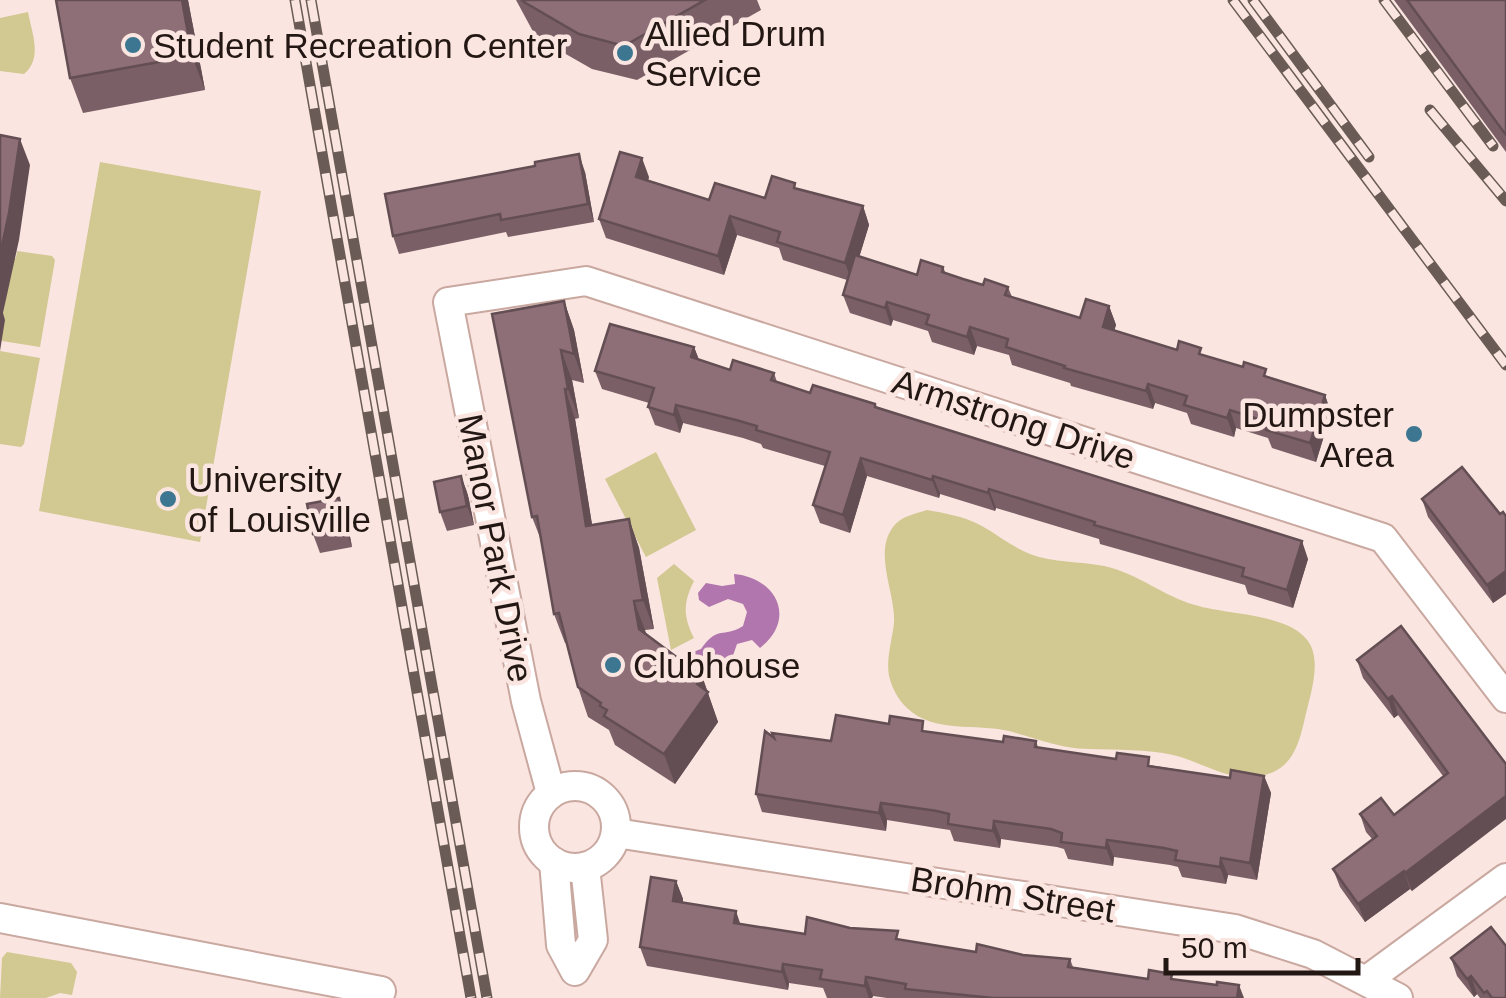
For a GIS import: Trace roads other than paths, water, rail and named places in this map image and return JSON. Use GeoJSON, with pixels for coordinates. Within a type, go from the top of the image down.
{"type":"FeatureCollection","features":[{"type":"Feature","properties":{"kind":"street","name":"Armstrong Drive"},"geometry":{"type":"LineString","coordinates":[[448,302],[586,281],[1383,538],[1506,698]]}},
{"type":"Feature","properties":{"kind":"street","name":"Manor Park Drive"},"geometry":{"type":"LineString","coordinates":[[448,302],[526,701],[551,794]]}},
{"type":"Feature","properties":{"kind":"street"},"geometry":{"type":"LineString","coordinates":[[582,786],[596,791],[608,802],[616,817],[616,833],[611,848],[600,860],[585,867],[569,868],[542,851],[535,837],[534,821],[551,794],[565,787],[582,786]]}},
{"type":"Feature","properties":{"kind":"street","name":"Brohm Street"},"geometry":{"type":"LineString","coordinates":[[616,833],[1235,930],[1313,954],[1398,998]]}},
{"type":"Feature","properties":{"kind":"street"},"geometry":{"type":"LineString","coordinates":[[554,862],[561,945],[577,984]]}},
{"type":"Feature","properties":{"kind":"street"},"geometry":{"type":"LineString","coordinates":[[577,984],[593,940],[585,867]]}},
{"type":"Feature","properties":{"kind":"street"},"geometry":{"type":"LineString","coordinates":[[1367,980],[1506,878]]}},
{"type":"Feature","properties":{"kind":"street"},"geometry":{"type":"LineString","coordinates":[[0,918],[381,992]]}},
{"type":"Feature","properties":{"kind":"railway"},"geometry":{"type":"LineString","coordinates":[[295,0],[471,998]]}},
{"type":"Feature","properties":{"kind":"railway"},"geometry":{"type":"LineString","coordinates":[[311,0],[487,998]]}},
{"type":"Feature","properties":{"kind":"railway"},"geometry":{"type":"LineString","coordinates":[[1233,0],[1506,365]]}},
{"type":"Feature","properties":{"kind":"railway"},"geometry":{"type":"LineString","coordinates":[[1253,0],[1369,157]]}},
{"type":"Feature","properties":{"kind":"railway"},"geometry":{"type":"LineString","coordinates":[[1384,0],[1493,146]]}},
{"type":"Feature","properties":{"kind":"railway"},"geometry":{"type":"LineString","coordinates":[[1430,110],[1506,201]]}},
{"type":"Feature","properties":{"kind":"place","name":"Student Recreation Center"},"geometry":{"type":"Point","coordinates":[133,45]}},
{"type":"Feature","properties":{"kind":"place","name":"Allied Drum Service"},"geometry":{"type":"Point","coordinates":[625,53]}},
{"type":"Feature","properties":{"kind":"place","name":"Dumpster Area"},"geometry":{"type":"Point","coordinates":[1414,434]}},
{"type":"Feature","properties":{"kind":"place","name":"University of Louisville"},"geometry":{"type":"Point","coordinates":[168,499]}},
{"type":"Feature","properties":{"kind":"place","name":"Clubhouse"},"geometry":{"type":"Point","coordinates":[613,665]}}]}
